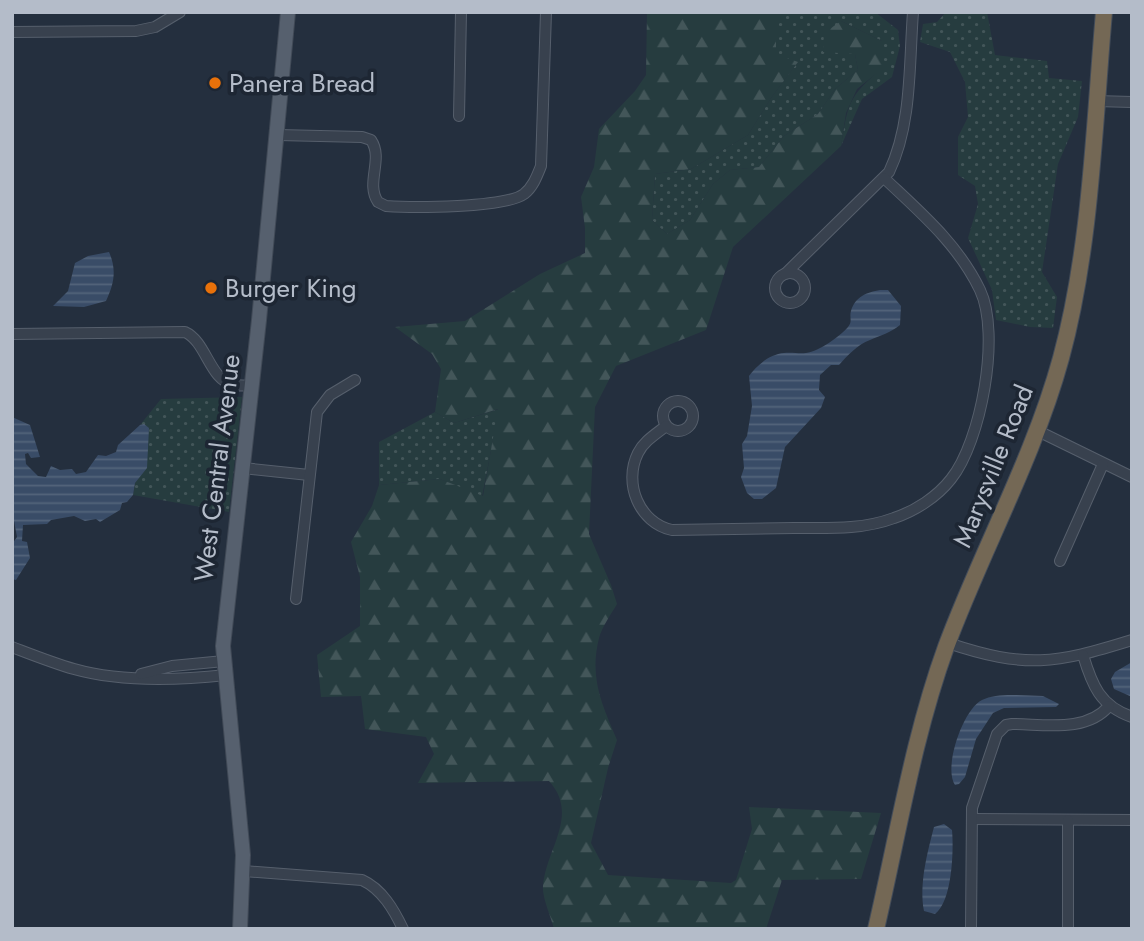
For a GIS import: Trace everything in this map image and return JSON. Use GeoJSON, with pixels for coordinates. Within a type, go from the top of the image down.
{"type":"FeatureCollection","features":[{"type":"Feature","properties":{"kind":"highway","name":"Marysville Road"},"geometry":{"type":"LineString","coordinates":[[876,929],[924,722],[948,643],[1036,430],[1058,368],[1075,301],[1085,230],[1104,12]]}},
{"type":"Feature","properties":{"kind":"main road","name":"West Central Avenue"},"geometry":{"type":"LineString","coordinates":[[240,929],[244,870],[223,631],[252,386],[288,12]]}},
{"type":"Feature","properties":{"kind":"street"},"geometry":{"type":"LineString","coordinates":[[12,32],[136,31],[155,27],[180,12]]}},
{"type":"Feature","properties":{"kind":"street"},"geometry":{"type":"LineString","coordinates":[[459,116],[461,12]]}},
{"type":"Feature","properties":{"kind":"street"},"geometry":{"type":"LineString","coordinates":[[278,135],[362,137],[371,140],[376,153],[373,192],[378,202],[386,206],[486,204],[515,199],[530,188],[541,166],[547,12]]}},
{"type":"Feature","properties":{"kind":"street"},"geometry":{"type":"LineString","coordinates":[[785,274],[889,173],[903,133],[913,12]]}},
{"type":"Feature","properties":{"kind":"street"},"geometry":{"type":"LineString","coordinates":[[1096,101],[1132,102]]}},
{"type":"Feature","properties":{"kind":"street"},"geometry":{"type":"LineString","coordinates":[[666,426],[639,451],[633,475],[635,494],[650,521],[671,530],[856,527],[892,519],[913,510],[951,480],[964,459],[980,405],[988,348],[986,305],[962,259],[940,232],[884,178]]}},
{"type":"Feature","properties":{"kind":"street"},"geometry":{"type":"LineString","coordinates":[[12,334],[185,332],[195,339],[222,379],[234,385],[252,386]]}},
{"type":"Feature","properties":{"kind":"street"},"geometry":{"type":"LineString","coordinates":[[296,599],[315,422],[320,406],[330,395],[355,380]]}},
{"type":"Feature","properties":{"kind":"street"},"geometry":{"type":"LineString","coordinates":[[1036,430],[1132,477]]}},
{"type":"Feature","properties":{"kind":"street"},"geometry":{"type":"LineString","coordinates":[[1060,561],[1103,464]]}},
{"type":"Feature","properties":{"kind":"street"},"geometry":{"type":"LineString","coordinates":[[243,468],[309,475]]}},
{"type":"Feature","properties":{"kind":"street"},"geometry":{"type":"LineString","coordinates":[[948,643],[982,654],[1021,661],[1041,661],[1083,655],[1132,640]]}},
{"type":"Feature","properties":{"kind":"street"},"geometry":{"type":"LineString","coordinates":[[12,647],[75,670],[106,675],[130,676],[172,666],[225,668]]}},
{"type":"Feature","properties":{"kind":"street"},"geometry":{"type":"LineString","coordinates":[[1083,655],[1095,690],[1109,706],[1132,717]]}},
{"type":"Feature","properties":{"kind":"street"},"geometry":{"type":"LineString","coordinates":[[971,929],[972,819],[975,796],[1001,729],[1012,724],[1086,723],[1102,714],[1109,706]]}},
{"type":"Feature","properties":{"kind":"street"},"geometry":{"type":"LineString","coordinates":[[972,819],[1132,820]]}},
{"type":"Feature","properties":{"kind":"street"},"geometry":{"type":"LineString","coordinates":[[1068,820],[1068,929]]}},
{"type":"Feature","properties":{"kind":"street"},"geometry":{"type":"LineString","coordinates":[[244,870],[362,880],[376,888],[403,929]]}},
{"type":"Feature","properties":{"kind":"green space"},"geometry":{"type":"Polygon","coordinates":[[[647,12],[776,12],[776,54],[798,62],[748,135],[691,169],[655,174],[652,220],[667,234],[690,220],[713,184],[730,170],[759,167],[784,136],[818,114],[835,89],[858,70],[855,54],[823,52],[824,33],[841,21],[882,41],[882,69],[857,89],[846,113],[841,146],[733,247],[706,330],[616,366],[595,407],[589,534],[617,604],[600,634],[595,666],[602,703],[617,740],[591,843],[608,875],[731,883],[736,880],[752,829],[749,807],[881,813],[861,879],[782,880],[766,929],[554,929],[543,886],[559,832],[562,807],[558,794],[549,781],[418,783],[434,754],[426,737],[365,729],[361,696],[321,697],[317,655],[360,626],[360,577],[351,542],[372,506],[379,485],[440,479],[483,496],[498,409],[454,423],[435,412],[441,369],[432,354],[395,327],[465,321],[540,274],[585,253],[581,197],[594,167],[599,129],[635,91],[646,75],[647,12]]]}},
{"type":"Feature","properties":{"kind":"green space"},"geometry":{"type":"Polygon","coordinates":[[[776,12],[875,12],[898,30],[900,46],[892,77],[862,99],[841,146],[851,102],[881,69],[882,41],[841,21],[855,54],[858,70],[835,89],[818,114],[784,136],[759,167],[730,170],[713,184],[690,220],[667,234],[652,220],[655,174],[691,169],[748,135],[797,63],[776,55],[776,12]]]}},
{"type":"Feature","properties":{"kind":"green space"},"geometry":{"type":"Polygon","coordinates":[[[946,12],[987,12],[995,55],[1047,61],[1049,78],[1082,81],[1078,117],[1058,164],[1042,272],[1057,297],[1053,328],[1030,327],[996,320],[992,290],[968,238],[978,204],[975,186],[958,175],[958,137],[968,117],[965,82],[950,52],[920,42],[923,24],[937,22],[946,12]]]}},
{"type":"Feature","properties":{"kind":"green space"},"geometry":{"type":"Polygon","coordinates":[[[242,397],[229,512],[133,495],[135,483],[142,473],[144,424],[140,425],[161,399],[242,397]]]}},
{"type":"Feature","properties":{"kind":"green space"},"geometry":{"type":"Polygon","coordinates":[[[499,409],[482,497],[440,479],[379,485],[379,442],[435,412],[454,423],[499,409]]]}},
{"type":"Feature","properties":{"kind":"water"},"geometry":{"type":"Polygon","coordinates":[[[109,252],[114,277],[106,301],[84,307],[53,306],[68,291],[75,263],[88,256],[109,252]]]}},
{"type":"Feature","properties":{"kind":"water"},"geometry":{"type":"Polygon","coordinates":[[[880,290],[888,290],[901,306],[900,325],[861,345],[839,365],[831,365],[820,375],[819,390],[825,397],[821,408],[785,447],[776,488],[762,499],[754,499],[747,493],[741,477],[744,468],[742,444],[747,436],[752,406],[749,376],[760,364],[774,355],[806,353],[829,343],[849,325],[851,311],[859,299],[880,290]]]}},
{"type":"Feature","properties":{"kind":"water"},"geometry":{"type":"Polygon","coordinates":[[[12,417],[30,425],[40,457],[31,458],[28,453],[25,454],[26,464],[38,476],[46,477],[51,466],[60,470],[72,469],[76,474],[86,472],[98,455],[106,456],[116,452],[118,445],[140,425],[144,424],[149,428],[147,468],[135,483],[133,495],[127,502],[122,503],[120,510],[100,522],[96,519],[85,521],[74,516],[51,520],[47,524],[23,525],[22,541],[27,542],[30,558],[16,580],[12,579],[12,544],[17,537],[12,510],[12,417]]]}},
{"type":"Feature","properties":{"kind":"water"},"geometry":{"type":"Polygon","coordinates":[[[1132,662],[1132,697],[1114,689],[1111,679],[1115,672],[1132,662]]]}},
{"type":"Feature","properties":{"kind":"water"},"geometry":{"type":"Polygon","coordinates":[[[996,696],[1043,696],[1059,704],[1056,707],[1004,708],[993,713],[976,739],[965,777],[955,785],[951,766],[953,753],[962,726],[975,706],[982,700],[996,696]]]}},
{"type":"Feature","properties":{"kind":"water"},"geometry":{"type":"Polygon","coordinates":[[[944,824],[952,830],[952,863],[945,899],[935,914],[924,911],[923,880],[934,827],[944,824]]]}},
{"type":"Feature","properties":{"kind":"place","name":"Panera Bread"},"geometry":{"type":"Point","coordinates":[215,83]}},
{"type":"Feature","properties":{"kind":"place","name":"Burger King"},"geometry":{"type":"Point","coordinates":[211,288]}}]}
